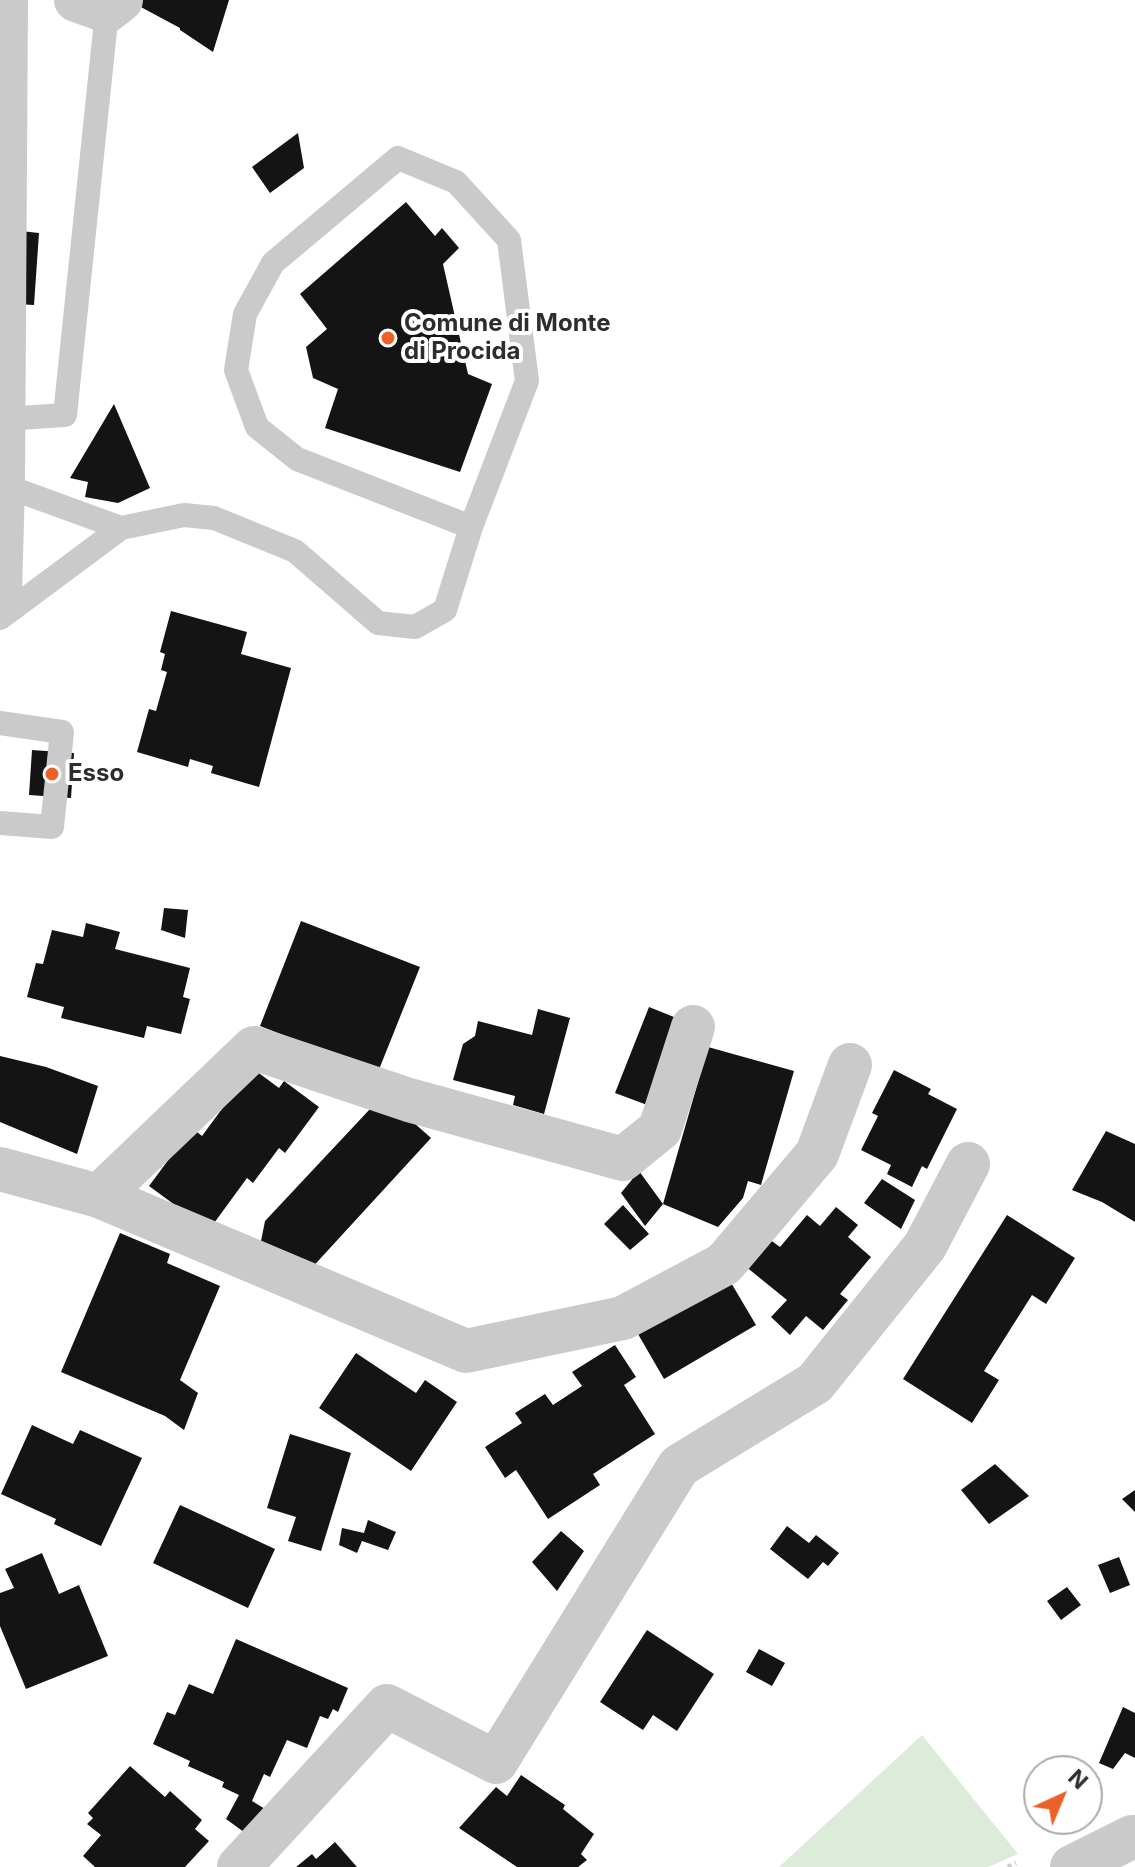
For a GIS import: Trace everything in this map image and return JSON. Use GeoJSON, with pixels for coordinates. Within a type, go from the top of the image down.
{"type":"FeatureCollection","features":[{"type":"Feature","properties":{"kind":"street"},"geometry":{"type":"LineString","coordinates":[[0,592],[6,0]]}},
{"type":"Feature","properties":{"kind":"street"},"geometry":{"type":"LineString","coordinates":[[99,1196],[254,1048],[409,1100],[623,1159],[660,1129],[693,1027]]}},
{"type":"Feature","properties":{"kind":"street"},"geometry":{"type":"LineString","coordinates":[[0,1169],[99,1196],[466,1351],[623,1318],[724,1264],[817,1154],[850,1065]]}},
{"type":"Feature","properties":{"kind":"street"},"geometry":{"type":"LineString","coordinates":[[239,1867],[387,1706],[496,1762],[679,1466],[815,1383],[925,1246],[968,1164]]}},
{"type":"Feature","properties":{"kind":"street"},"geometry":{"type":"LineString","coordinates":[[1072,1867],[1135,1837]]}},
{"type":"Feature","properties":{"kind":"lane"},"geometry":{"type":"LineString","coordinates":[[4,419],[65,415],[101,4]]}},
{"type":"Feature","properties":{"kind":"lane"},"geometry":{"type":"LineString","coordinates":[[0,618],[121,528],[184,515],[214,518],[295,551],[378,623],[415,627],[445,610],[471,527],[527,381],[509,240],[456,182],[398,158],[273,263],[245,314],[236,370],[257,427],[297,459],[471,527]]}},
{"type":"Feature","properties":{"kind":"lane"},"geometry":{"type":"LineString","coordinates":[[3,485],[121,528]]}},
{"type":"Feature","properties":{"kind":"lane"},"geometry":{"type":"LineString","coordinates":[[0,723],[62,732],[52,827],[0,823]]}},
{"type":"Feature","properties":{"kind":"path"},"geometry":{"type":"LineString","coordinates":[[1008,1867],[1016,1863]]}},
{"type":"Feature","properties":{"kind":"green space"},"geometry":{"type":"Polygon","coordinates":[[[922,1735],[1018,1854],[988,1867],[779,1867],[922,1735]]]}},
{"type":"Feature","properties":{"kind":"building"},"geometry":{"type":"Polygon","coordinates":[[[140,0],[229,0],[213,52],[180,28],[137,5],[140,0]]]}},
{"type":"Feature","properties":{"kind":"building"},"geometry":{"type":"Polygon","coordinates":[[[298,133],[304,168],[270,193],[252,167],[298,133]]]}},
{"type":"Feature","properties":{"kind":"building","name":"Comune di Monte di Procida"},"geometry":{"type":"Polygon","coordinates":[[[406,202],[435,236],[442,228],[459,248],[443,264],[468,374],[492,384],[460,472],[325,428],[338,389],[313,378],[306,347],[327,329],[300,294],[406,202]]]}},
{"type":"Feature","properties":{"kind":"building"},"geometry":{"type":"Polygon","coordinates":[[[21,231],[39,233],[34,305],[16,304],[21,231]]]}},
{"type":"Feature","properties":{"kind":"building"},"geometry":{"type":"Polygon","coordinates":[[[114,404],[150,488],[118,503],[85,497],[88,482],[70,478],[114,404]]]}},
{"type":"Feature","properties":{"kind":"building"},"geometry":{"type":"Polygon","coordinates":[[[171,611],[247,632],[241,654],[291,668],[259,787],[211,773],[213,766],[190,759],[188,767],[137,752],[149,709],[156,711],[167,672],[161,670],[165,654],[160,652],[171,611]]]}},
{"type":"Feature","properties":{"kind":"building","name":"Esso"},"geometry":{"type":"Polygon","coordinates":[[[32,750],[74,753],[71,798],[29,795],[32,750]]]}},
{"type":"Feature","properties":{"kind":"building"},"geometry":{"type":"Polygon","coordinates":[[[164,908],[188,910],[185,938],[161,930],[164,908]]]}},
{"type":"Feature","properties":{"kind":"building"},"geometry":{"type":"Polygon","coordinates":[[[301,921],[420,967],[378,1072],[260,1026],[301,921]]]}},
{"type":"Feature","properties":{"kind":"building"},"geometry":{"type":"Polygon","coordinates":[[[86,923],[120,932],[115,949],[190,968],[183,997],[190,999],[181,1034],[147,1026],[144,1038],[61,1018],[64,1007],[27,997],[36,963],[43,964],[52,930],[83,937],[86,923]]]}},
{"type":"Feature","properties":{"kind":"building"},"geometry":{"type":"Polygon","coordinates":[[[649,1007],[684,1021],[650,1106],[615,1093],[649,1007]]]}},
{"type":"Feature","properties":{"kind":"building"},"geometry":{"type":"Polygon","coordinates":[[[538,1009],[570,1018],[544,1114],[513,1105],[515,1096],[453,1080],[463,1044],[475,1036],[478,1021],[532,1035],[538,1009]]]}},
{"type":"Feature","properties":{"kind":"building"},"geometry":{"type":"Polygon","coordinates":[[[708,1047],[794,1071],[761,1185],[748,1181],[743,1198],[718,1227],[663,1204],[708,1047]]]}},
{"type":"Feature","properties":{"kind":"building"},"geometry":{"type":"Polygon","coordinates":[[[0,1056],[46,1067],[98,1086],[77,1154],[0,1122],[0,1056]]]}},
{"type":"Feature","properties":{"kind":"building"},"geometry":{"type":"Polygon","coordinates":[[[252,1068],[279,1088],[284,1081],[319,1107],[285,1153],[279,1148],[253,1183],[247,1178],[209,1230],[149,1186],[192,1128],[202,1136],[252,1068]]]}},
{"type":"Feature","properties":{"kind":"building"},"geometry":{"type":"Polygon","coordinates":[[[894,1070],[931,1089],[928,1094],[957,1109],[927,1169],[922,1166],[912,1187],[887,1174],[891,1165],[861,1150],[878,1116],[872,1113],[894,1070]]]}},
{"type":"Feature","properties":{"kind":"building"},"geometry":{"type":"Polygon","coordinates":[[[370,1109],[404,1114],[431,1138],[308,1272],[261,1241],[265,1221],[370,1109]]]}},
{"type":"Feature","properties":{"kind":"building"},"geometry":{"type":"Polygon","coordinates":[[[1106,1131],[1135,1144],[1135,1222],[1102,1202],[1072,1190],[1106,1131]]]}},
{"type":"Feature","properties":{"kind":"building"},"geometry":{"type":"Polygon","coordinates":[[[639,1171],[663,1204],[645,1226],[621,1193],[639,1171]]]}},
{"type":"Feature","properties":{"kind":"building"},"geometry":{"type":"Polygon","coordinates":[[[882,1179],[915,1200],[901,1229],[864,1203],[882,1179]]]}},
{"type":"Feature","properties":{"kind":"building"},"geometry":{"type":"Polygon","coordinates":[[[623,1205],[649,1234],[630,1250],[604,1224],[623,1205]]]}},
{"type":"Feature","properties":{"kind":"building"},"geometry":{"type":"Polygon","coordinates":[[[836,1207],[858,1225],[848,1237],[871,1257],[840,1294],[848,1300],[823,1330],[806,1316],[790,1335],[771,1317],[787,1300],[745,1266],[769,1239],[780,1247],[807,1215],[820,1226],[836,1207]]]}},
{"type":"Feature","properties":{"kind":"building"},"geometry":{"type":"Polygon","coordinates":[[[1007,1215],[1075,1258],[1046,1304],[1032,1295],[984,1371],[999,1380],[972,1423],[903,1379],[1007,1215]]]}},
{"type":"Feature","properties":{"kind":"building"},"geometry":{"type":"Polygon","coordinates":[[[120,1233],[170,1254],[167,1263],[220,1286],[180,1380],[198,1393],[184,1430],[165,1416],[61,1372],[120,1233]]]}},
{"type":"Feature","properties":{"kind":"building"},"geometry":{"type":"Polygon","coordinates":[[[730,1281],[756,1325],[664,1379],[638,1334],[730,1281]]]}},
{"type":"Feature","properties":{"kind":"building"},"geometry":{"type":"Polygon","coordinates":[[[615,1345],[636,1377],[624,1385],[655,1434],[593,1474],[600,1485],[548,1519],[516,1470],[505,1478],[485,1447],[522,1423],[515,1413],[545,1394],[553,1405],[582,1386],[572,1372],[615,1345]]]}},
{"type":"Feature","properties":{"kind":"building"},"geometry":{"type":"Polygon","coordinates":[[[356,1353],[416,1393],[425,1380],[457,1402],[411,1471],[319,1408],[356,1353]]]}},
{"type":"Feature","properties":{"kind":"building"},"geometry":{"type":"Polygon","coordinates":[[[32,1425],[73,1444],[80,1430],[142,1458],[101,1546],[54,1524],[56,1519],[1,1494],[32,1425]]]}},
{"type":"Feature","properties":{"kind":"building"},"geometry":{"type":"Polygon","coordinates":[[[290,1434],[351,1453],[321,1551],[288,1541],[296,1517],[267,1508],[290,1434]]]}},
{"type":"Feature","properties":{"kind":"building"},"geometry":{"type":"Polygon","coordinates":[[[995,1464],[1029,1496],[989,1524],[961,1490],[995,1464]]]}},
{"type":"Feature","properties":{"kind":"building"},"geometry":{"type":"Polygon","coordinates":[[[1135,1490],[1135,1512],[1122,1499],[1135,1490]]]}},
{"type":"Feature","properties":{"kind":"building"},"geometry":{"type":"Polygon","coordinates":[[[180,1505],[275,1549],[248,1608],[153,1563],[180,1505]]]}},
{"type":"Feature","properties":{"kind":"building"},"geometry":{"type":"Polygon","coordinates":[[[368,1520],[396,1532],[388,1550],[362,1541],[357,1553],[339,1545],[342,1528],[364,1533],[368,1520]]]}},
{"type":"Feature","properties":{"kind":"building"},"geometry":{"type":"Polygon","coordinates":[[[787,1526],[809,1543],[816,1535],[839,1553],[828,1566],[823,1562],[808,1579],[770,1549],[787,1526]]]}},
{"type":"Feature","properties":{"kind":"building"},"geometry":{"type":"Polygon","coordinates":[[[561,1531],[584,1551],[557,1591],[532,1562],[561,1531]]]}},
{"type":"Feature","properties":{"kind":"building"},"geometry":{"type":"Polygon","coordinates":[[[42,1553],[59,1594],[79,1585],[108,1656],[26,1689],[0,1626],[0,1593],[14,1588],[5,1569],[42,1553]]]}},
{"type":"Feature","properties":{"kind":"building"},"geometry":{"type":"Polygon","coordinates":[[[1119,1557],[1130,1585],[1110,1593],[1098,1565],[1119,1557]]]}},
{"type":"Feature","properties":{"kind":"building"},"geometry":{"type":"Polygon","coordinates":[[[1067,1587],[1081,1605],[1061,1620],[1047,1601],[1067,1587]]]}},
{"type":"Feature","properties":{"kind":"building"},"geometry":{"type":"Polygon","coordinates":[[[647,1630],[714,1674],[677,1731],[653,1715],[643,1730],[600,1702],[647,1630]]]}},
{"type":"Feature","properties":{"kind":"building"},"geometry":{"type":"Polygon","coordinates":[[[236,1639],[348,1688],[338,1712],[333,1709],[328,1719],[320,1716],[307,1748],[287,1740],[270,1777],[264,1774],[252,1801],[270,1812],[248,1835],[226,1819],[239,1795],[222,1787],[224,1782],[188,1766],[190,1761],[153,1744],[167,1712],[175,1715],[189,1684],[213,1694],[236,1639]]]}},
{"type":"Feature","properties":{"kind":"building"},"geometry":{"type":"Polygon","coordinates":[[[759,1649],[785,1663],[772,1686],[746,1672],[759,1649]]]}},
{"type":"Feature","properties":{"kind":"building"},"geometry":{"type":"Polygon","coordinates":[[[1123,1707],[1135,1713],[1135,1758],[1125,1753],[1113,1769],[1103,1765],[1102,1755],[1123,1707]]]}},
{"type":"Feature","properties":{"kind":"building"},"geometry":{"type":"Polygon","coordinates":[[[130,1766],[165,1797],[170,1791],[202,1820],[195,1829],[209,1841],[185,1867],[95,1867],[83,1856],[101,1835],[87,1824],[93,1818],[88,1813],[130,1766]]]}},
{"type":"Feature","properties":{"kind":"building"},"geometry":{"type":"Polygon","coordinates":[[[521,1775],[565,1805],[563,1809],[594,1834],[581,1854],[587,1860],[578,1867],[517,1867],[459,1828],[496,1787],[507,1796],[521,1775]]]}},
{"type":"Feature","properties":{"kind":"building"},"geometry":{"type":"Polygon","coordinates":[[[335,1842],[357,1867],[296,1867],[312,1854],[316,1859],[335,1842]]]}},
{"type":"Feature","properties":{"kind":"place","name":"Comune di Monte di Procida"},"geometry":{"type":"Point","coordinates":[388,338]}},
{"type":"Feature","properties":{"kind":"place","name":"Esso"},"geometry":{"type":"Point","coordinates":[52,774]}}]}
